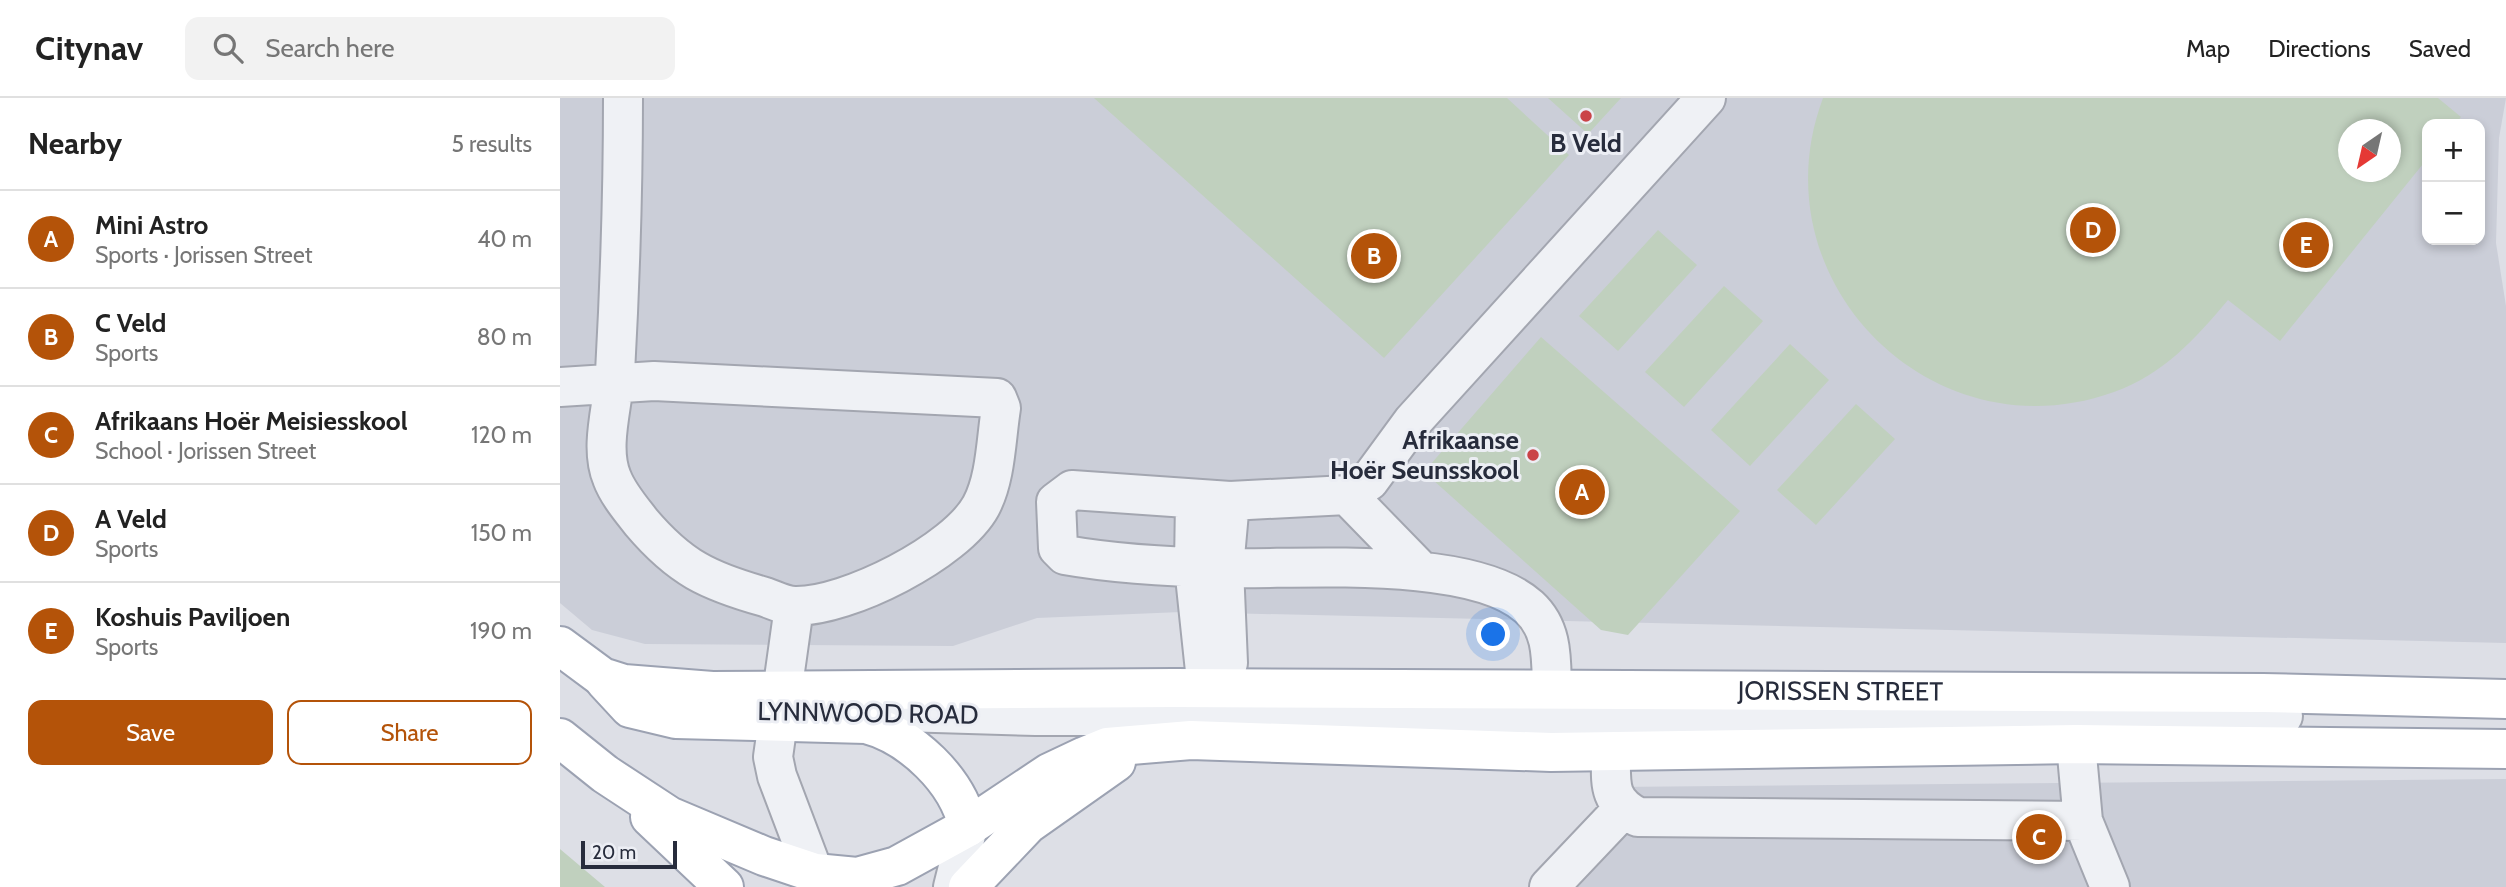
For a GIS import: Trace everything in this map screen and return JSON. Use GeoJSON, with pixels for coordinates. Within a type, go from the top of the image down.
{"type":"FeatureCollection","features":[{"type":"Feature","properties":{"kind":"main road","name":"LYNNWOOD ROAD"},"geometry":{"type":"LineString","coordinates":[[565,650],[611,688],[624,684],[655,687],[779,708],[1194,709]]}},
{"type":"Feature","properties":{"kind":"main road","name":"JORISSEN STREET"},"geometry":{"type":"LineString","coordinates":[[1194,709],[1551,724],[2506,699]]}},
{"type":"Feature","properties":{"kind":"main road"},"geometry":{"type":"LineString","coordinates":[[2273,704],[2506,716]]}},
{"type":"Feature","properties":{"kind":"main road"},"geometry":{"type":"LineString","coordinates":[[779,708],[887,729],[930,762],[967,820]]}},
{"type":"Feature","properties":{"kind":"main road","name":"JORISSEN STREET"},"geometry":{"type":"LineString","coordinates":[[1194,709],[1551,724],[1611,752],[2076,744],[2506,749]]}},
{"type":"Feature","properties":{"kind":"main road"},"geometry":{"type":"LineString","coordinates":[[968,887],[1028,824],[1194,709]]}},
{"type":"Feature","properties":{"kind":"main road"},"geometry":{"type":"LineString","coordinates":[[560,738],[606,774],[668,816],[815,875],[857,877],[897,866],[967,820],[1061,767],[1107,747],[1141,745]]}},
{"type":"Feature","properties":{"kind":"main road"},"geometry":{"type":"LineString","coordinates":[[606,774],[724,887]]}},
{"type":"Feature","properties":{"kind":"street"},"geometry":{"type":"LineString","coordinates":[[560,387],[614,386],[654,381],[997,398],[1001,408],[989,485],[981,506],[964,530],[914,565],[879,583],[826,602],[794,607],[723,585],[673,558],[629,507],[611,478],[607,454],[614,386],[621,267],[623,98]]}},
{"type":"Feature","properties":{"kind":"street"},"geometry":{"type":"LineString","coordinates":[[1551,724],[1548,635],[1530,608],[1511,594],[1485,584],[1420,570],[1209,568],[1065,555],[1058,548],[1056,502],[1072,491],[1212,500],[1347,495],[1368,481],[1413,421],[1706,98]]}},
{"type":"Feature","properties":{"kind":"street"},"geometry":{"type":"LineString","coordinates":[[1347,495],[1420,570]]}},
{"type":"Feature","properties":{"kind":"street"},"geometry":{"type":"LineString","coordinates":[[953,887],[967,820],[1040,761],[1074,747],[1194,709],[1209,568],[1212,500]]}},
{"type":"Feature","properties":{"kind":"street"},"geometry":{"type":"LineString","coordinates":[[794,607],[773,757],[776,776],[815,875]]}},
{"type":"Feature","properties":{"kind":"street","name":"JORISSEN STREET"},"geometry":{"type":"LineString","coordinates":[[1551,724],[2506,731]]}},
{"type":"Feature","properties":{"kind":"street"},"geometry":{"type":"LineString","coordinates":[[2076,744],[2083,821],[2110,887]]}},
{"type":"Feature","properties":{"kind":"street"},"geometry":{"type":"LineString","coordinates":[[1611,752],[1613,796],[1623,809],[1638,817],[2083,821]]}},
{"type":"Feature","properties":{"kind":"street"},"geometry":{"type":"LineString","coordinates":[[1549,887],[1623,809]]}},
{"type":"Feature","properties":{"kind":"shaded area","name":"Afrikaanse Hoër Seunsskool"},"geometry":{"type":"Polygon","coordinates":[[[560,98],[2506,98],[2499,138],[2496,243],[2506,306],[2506,643],[1181,612],[1037,618],[953,646],[645,644],[592,630],[560,603],[560,98]]]}},
{"type":"Feature","properties":{"kind":"shaded area"},"geometry":{"type":"Polygon","coordinates":[[[2506,779],[2506,887],[1530,887],[1613,787],[2506,779]]]}},
{"type":"Feature","properties":{"kind":"green space"},"geometry":{"type":"Polygon","coordinates":[[[1094,98],[1507,98],[1569,155],[1384,358],[1094,98]]]}},
{"type":"Feature","properties":{"kind":"green space","name":"B Veld"},"geometry":{"type":"Polygon","coordinates":[[[1548,98],[1621,98],[1588,134],[1548,98]]]}},
{"type":"Feature","properties":{"kind":"green space"},"geometry":{"type":"Polygon","coordinates":[[[1823,98],[2438,98],[2461,117],[2422,119],[2422,165],[2280,341],[2228,300],[2191,342],[2148,376],[2114,392],[2046,406],[1982,399],[1924,376],[1874,338],[1837,288],[1814,230],[1808,165],[1823,98]]]}},
{"type":"Feature","properties":{"kind":"green space"},"geometry":{"type":"Polygon","coordinates":[[[1658,230],[1697,265],[1618,351],[1579,316],[1658,230]]]}},
{"type":"Feature","properties":{"kind":"green space"},"geometry":{"type":"Polygon","coordinates":[[[1724,286],[1763,321],[1684,407],[1645,372],[1724,286]]]}},
{"type":"Feature","properties":{"kind":"green space"},"geometry":{"type":"Polygon","coordinates":[[[1541,337],[1740,511],[1628,635],[1601,630],[1424,472],[1541,337]]]}},
{"type":"Feature","properties":{"kind":"green space"},"geometry":{"type":"Polygon","coordinates":[[[1790,344],[1829,380],[1750,466],[1711,430],[1790,344]]]}},
{"type":"Feature","properties":{"kind":"green space"},"geometry":{"type":"Polygon","coordinates":[[[1856,404],[1895,439],[1816,525],[1777,490],[1856,404]]]}},
{"type":"Feature","properties":{"kind":"green space"},"geometry":{"type":"Polygon","coordinates":[[[560,849],[605,887],[560,887],[560,849]]]}},
{"type":"Feature","properties":{"kind":"place","name":"B Veld"},"geometry":{"type":"Point","coordinates":[1586,116]}},
{"type":"Feature","properties":{"kind":"place","name":"A Veld"},"geometry":{"type":"Point","coordinates":[2093,230]}},
{"type":"Feature","properties":{"kind":"place","name":"Koshuis Paviljoen"},"geometry":{"type":"Point","coordinates":[2306,245]}},
{"type":"Feature","properties":{"kind":"place","name":"C Veld"},"geometry":{"type":"Point","coordinates":[1374,256]}},
{"type":"Feature","properties":{"kind":"place","name":"Afrikaanse Hoër Seunsskool"},"geometry":{"type":"Point","coordinates":[1533,455]}},
{"type":"Feature","properties":{"kind":"place","name":"Mini Astro"},"geometry":{"type":"Point","coordinates":[1582,492]}},
{"type":"Feature","properties":{"kind":"place","name":"Afrikaans Hoër Meisiesskool"},"geometry":{"type":"Point","coordinates":[2039,837]}}]}
